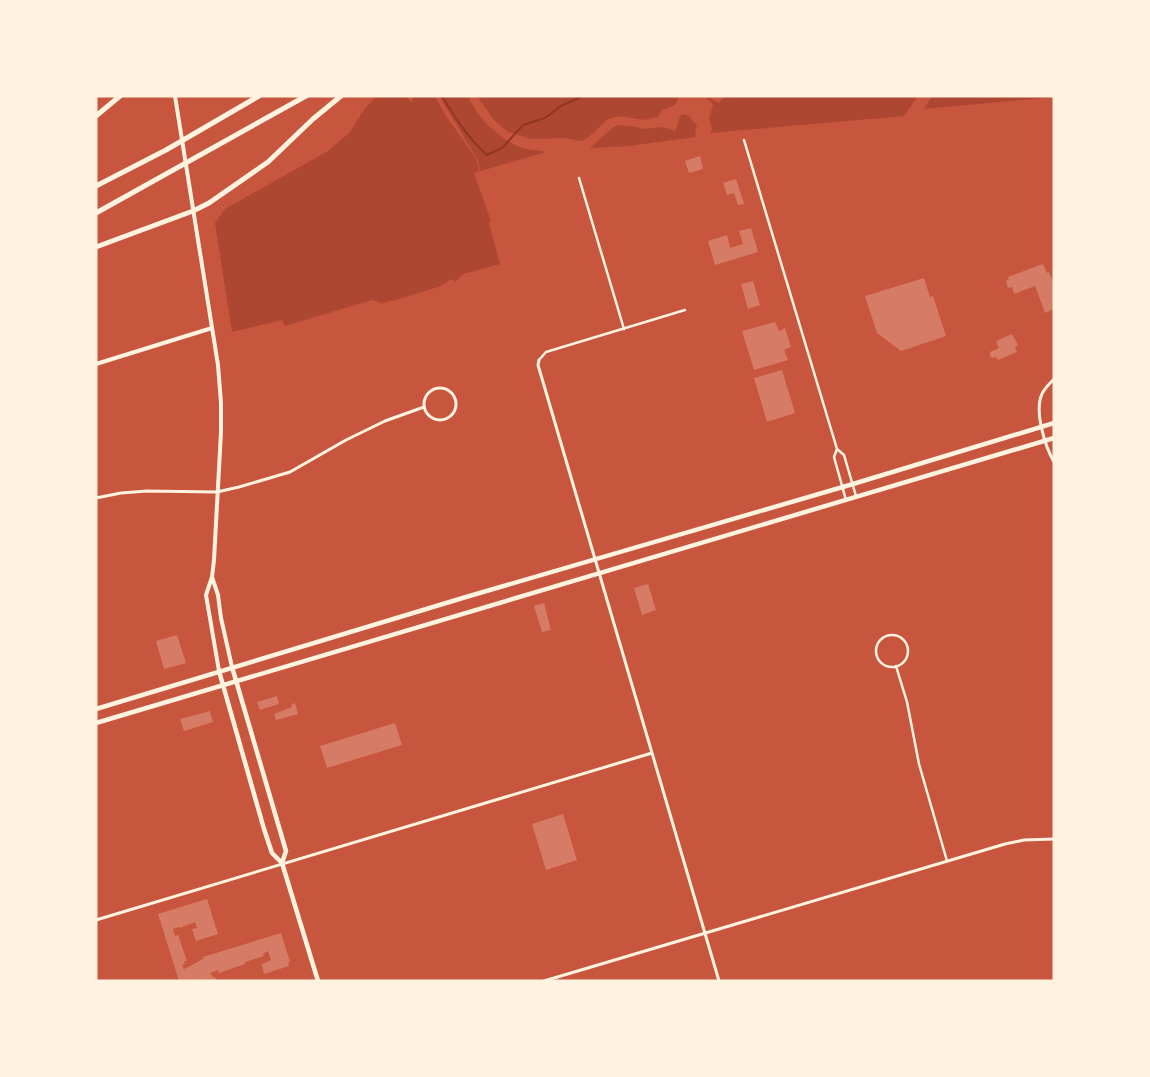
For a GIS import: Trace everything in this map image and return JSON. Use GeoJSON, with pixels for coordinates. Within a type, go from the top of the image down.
{"type":"FeatureCollection","features":[{"type":"Feature","properties":{"kind":"highway"},"geometry":{"type":"LineString","coordinates":[[96,116],[120,96]]}},
{"type":"Feature","properties":{"kind":"highway"},"geometry":{"type":"LineString","coordinates":[[96,186],[166,150],[260,96]]}},
{"type":"Feature","properties":{"kind":"highway"},"geometry":{"type":"LineString","coordinates":[[96,213],[306,96]]}},
{"type":"Feature","properties":{"kind":"highway"},"geometry":{"type":"LineString","coordinates":[[96,247],[193,211],[209,203],[268,162],[313,119],[341,96]]}},
{"type":"Feature","properties":{"kind":"main road"},"geometry":{"type":"LineString","coordinates":[[175,96],[218,365],[221,403],[212,577],[206,595],[223,685],[272,853],[282,864],[318,981]]}},
{"type":"Feature","properties":{"kind":"main road"},"geometry":{"type":"LineString","coordinates":[[96,364],[212,328]]}},
{"type":"Feature","properties":{"kind":"main road"},"geometry":{"type":"LineString","coordinates":[[96,709],[1054,422]]}},
{"type":"Feature","properties":{"kind":"main road"},"geometry":{"type":"LineString","coordinates":[[96,723],[1054,438]]}},
{"type":"Feature","properties":{"kind":"main road"},"geometry":{"type":"LineString","coordinates":[[212,577],[218,596],[232,667],[286,850],[282,864]]}},
{"type":"Feature","properties":{"kind":"street"},"geometry":{"type":"LineString","coordinates":[[744,140],[837,449],[844,455],[856,497]]}},
{"type":"Feature","properties":{"kind":"street"},"geometry":{"type":"LineString","coordinates":[[579,178],[624,329]]}},
{"type":"Feature","properties":{"kind":"street"},"geometry":{"type":"LineString","coordinates":[[685,310],[546,352],[539,360],[538,365],[719,981]]}},
{"type":"Feature","properties":{"kind":"street"},"geometry":{"type":"LineString","coordinates":[[1054,379],[1042,394],[1039,412],[1045,440],[1054,462]]}},
{"type":"Feature","properties":{"kind":"street"},"geometry":{"type":"LineString","coordinates":[[437,388],[446,389],[451,392],[456,401],[451,416],[441,420],[431,418],[424,407],[425,397],[429,392],[437,388]]}},
{"type":"Feature","properties":{"kind":"street"},"geometry":{"type":"LineString","coordinates":[[96,498],[121,493],[147,491],[217,492],[239,487],[290,472],[346,440],[386,421],[424,407]]}},
{"type":"Feature","properties":{"kind":"street"},"geometry":{"type":"LineString","coordinates":[[837,449],[834,457],[846,500]]}},
{"type":"Feature","properties":{"kind":"street"},"geometry":{"type":"LineString","coordinates":[[887,635],[902,638],[907,648],[905,659],[896,666],[885,665],[876,654],[878,642],[887,635]]}},
{"type":"Feature","properties":{"kind":"street"},"geometry":{"type":"LineString","coordinates":[[896,666],[908,702],[919,764],[946,861]]}},
{"type":"Feature","properties":{"kind":"street"},"geometry":{"type":"LineString","coordinates":[[96,920],[652,753]]}},
{"type":"Feature","properties":{"kind":"street"},"geometry":{"type":"LineString","coordinates":[[544,981],[1005,844],[1030,839],[1054,839]]}},
{"type":"Feature","properties":{"kind":"shaded area"},"geometry":{"type":"Polygon","coordinates":[[[377,96],[408,96],[409,100],[413,103],[412,96],[435,96],[446,116],[476,158],[479,171],[478,160],[439,96],[468,96],[477,113],[497,134],[522,148],[546,152],[474,173],[491,221],[489,223],[500,264],[463,274],[455,282],[452,279],[438,287],[396,300],[381,303],[372,300],[285,326],[282,320],[232,332],[215,223],[225,209],[328,151],[350,132],[365,108],[377,96]]]}},
{"type":"Feature","properties":{"kind":"shaded area"},"geometry":{"type":"Polygon","coordinates":[[[477,96],[679,96],[675,105],[662,110],[658,117],[644,120],[618,116],[608,119],[582,141],[563,138],[531,139],[508,132],[494,120],[477,96]]]}},
{"type":"Feature","properties":{"kind":"shaded area"},"geometry":{"type":"Polygon","coordinates":[[[724,96],[918,96],[904,116],[710,133],[712,129],[709,117],[713,106],[707,99],[708,97],[719,103],[724,96]]]}},
{"type":"Feature","properties":{"kind":"shaded area"},"geometry":{"type":"Polygon","coordinates":[[[932,96],[1054,96],[1054,97],[924,109],[932,96]]]}},
{"type":"Feature","properties":{"kind":"shaded area"},"geometry":{"type":"Polygon","coordinates":[[[682,114],[689,116],[697,126],[695,130],[696,137],[628,146],[590,148],[618,125],[644,129],[663,127],[675,131],[682,114]]]}},
{"type":"Feature","properties":{"kind":"building"},"geometry":{"type":"Polygon","coordinates":[[[700,156],[703,169],[689,173],[685,161],[700,156]]]}},
{"type":"Feature","properties":{"kind":"building"},"geometry":{"type":"Polygon","coordinates":[[[736,179],[744,204],[738,205],[734,193],[727,195],[723,183],[736,179]]]}},
{"type":"Feature","properties":{"kind":"building"},"geometry":{"type":"Polygon","coordinates":[[[751,228],[758,252],[715,265],[708,241],[727,235],[730,248],[743,244],[739,231],[751,228]]]}},
{"type":"Feature","properties":{"kind":"building"},"geometry":{"type":"Polygon","coordinates":[[[1043,264],[1054,284],[1054,309],[1045,313],[1035,286],[1014,294],[1012,287],[1008,288],[1006,281],[1009,279],[1008,277],[1043,264]]]}},
{"type":"Feature","properties":{"kind":"building"},"geometry":{"type":"Polygon","coordinates":[[[924,278],[930,297],[933,296],[946,336],[901,351],[877,333],[865,296],[924,278]]]}},
{"type":"Feature","properties":{"kind":"building"},"geometry":{"type":"Polygon","coordinates":[[[753,281],[760,305],[748,309],[741,284],[753,281]]]}},
{"type":"Feature","properties":{"kind":"building"},"geometry":{"type":"Polygon","coordinates":[[[775,322],[779,331],[785,328],[791,347],[784,350],[788,360],[754,370],[742,331],[775,322]]]}},
{"type":"Feature","properties":{"kind":"building"},"geometry":{"type":"Polygon","coordinates":[[[1012,334],[1018,345],[1015,347],[1017,352],[998,360],[996,357],[992,358],[990,352],[999,348],[996,341],[1012,334]]]}},
{"type":"Feature","properties":{"kind":"building"},"geometry":{"type":"Polygon","coordinates":[[[782,370],[795,413],[767,422],[754,378],[782,370]]]}},
{"type":"Feature","properties":{"kind":"building"},"geometry":{"type":"Polygon","coordinates":[[[648,584],[656,610],[642,615],[634,588],[648,584]]]}},
{"type":"Feature","properties":{"kind":"building"},"geometry":{"type":"Polygon","coordinates":[[[544,603],[551,630],[542,632],[534,606],[544,603]]]}},
{"type":"Feature","properties":{"kind":"building"},"geometry":{"type":"Polygon","coordinates":[[[177,635],[186,663],[164,669],[156,641],[177,635]]]}},
{"type":"Feature","properties":{"kind":"building"},"geometry":{"type":"Polygon","coordinates":[[[277,696],[279,704],[260,710],[257,702],[277,696]]]}},
{"type":"Feature","properties":{"kind":"building"},"geometry":{"type":"Polygon","coordinates":[[[295,703],[298,714],[276,720],[274,714],[292,707],[291,705],[295,703]]]}},
{"type":"Feature","properties":{"kind":"building"},"geometry":{"type":"Polygon","coordinates":[[[210,711],[213,722],[184,731],[180,719],[210,711]]]}},
{"type":"Feature","properties":{"kind":"building"},"geometry":{"type":"Polygon","coordinates":[[[395,723],[402,745],[327,768],[320,746],[395,723]]]}},
{"type":"Feature","properties":{"kind":"building"},"geometry":{"type":"Polygon","coordinates":[[[563,814],[577,860],[546,870],[532,824],[563,814]]]}},
{"type":"Feature","properties":{"kind":"building"},"geometry":{"type":"Polygon","coordinates":[[[207,899],[218,934],[196,941],[192,929],[197,928],[195,922],[173,929],[175,936],[178,935],[187,961],[184,961],[185,964],[182,965],[184,969],[200,961],[203,957],[281,933],[290,962],[288,963],[289,966],[264,974],[262,964],[271,960],[268,951],[263,954],[264,956],[245,962],[245,964],[219,973],[218,970],[210,973],[214,978],[216,977],[217,981],[200,981],[199,979],[179,981],[158,914],[207,899]]]}},
{"type":"Feature","properties":{"kind":"waterway"},"geometry":{"type":"LineString","coordinates":[[442,96],[462,127],[487,155],[502,148],[523,125],[545,118],[561,106],[583,96]]}}]}
